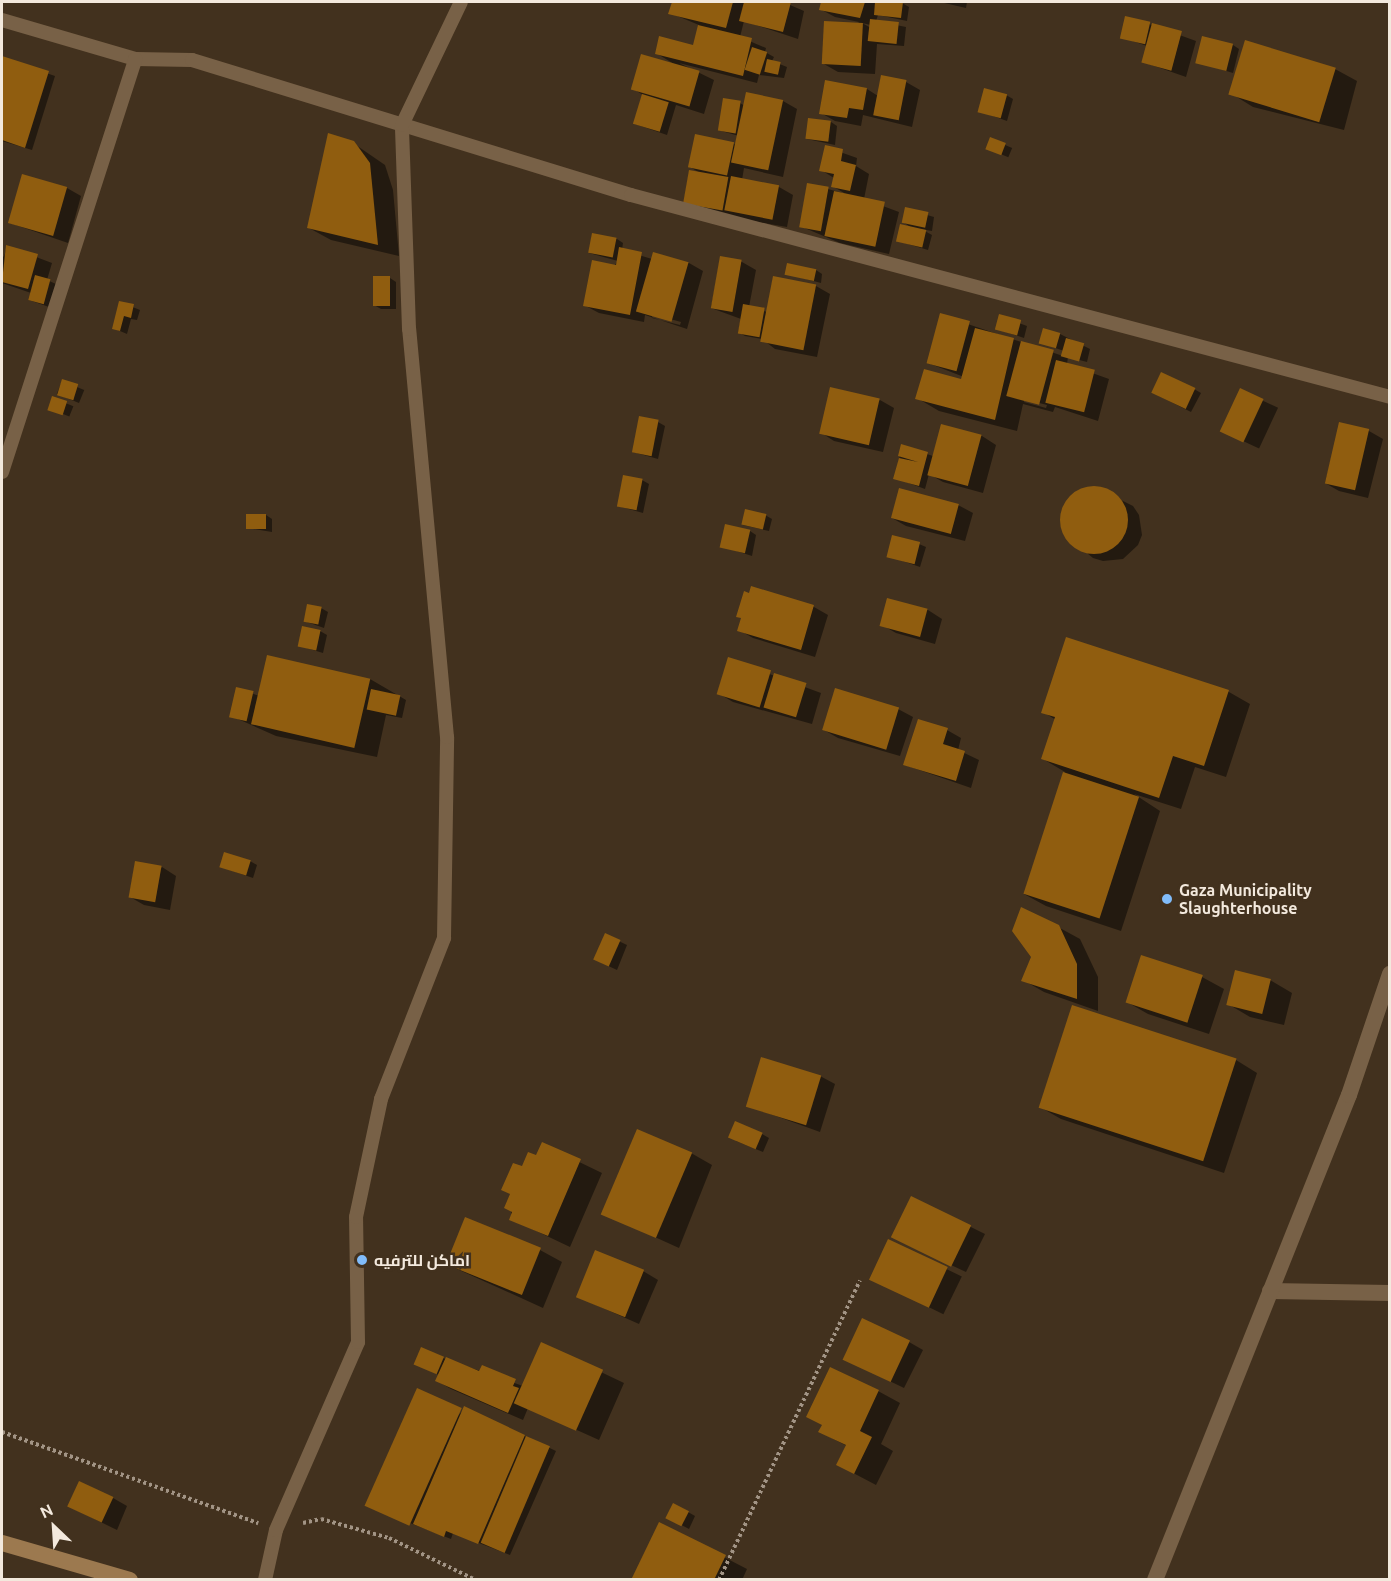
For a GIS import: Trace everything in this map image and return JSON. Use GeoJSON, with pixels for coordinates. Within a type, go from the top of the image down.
{"type":"FeatureCollection","features":[{"type":"Feature","properties":{"kind":"main road"},"geometry":{"type":"LineString","coordinates":[[2,1543],[130,1580]]}},
{"type":"Feature","properties":{"kind":"street"},"geometry":{"type":"LineString","coordinates":[[1155,1580],[1349,1095],[1389,974]]}},
{"type":"Feature","properties":{"kind":"street"},"geometry":{"type":"LineString","coordinates":[[1270,1291],[1389,1293]]}},
{"type":"Feature","properties":{"kind":"lane"},"geometry":{"type":"LineString","coordinates":[[265,1580],[276,1530],[358,1342],[356,1217],[381,1099],[444,938],[447,737],[409,329],[402,125],[460,2]]}},
{"type":"Feature","properties":{"kind":"lane"},"geometry":{"type":"LineString","coordinates":[[2,20],[135,59],[192,60],[631,195],[1389,397]]}},
{"type":"Feature","properties":{"kind":"lane"},"geometry":{"type":"LineString","coordinates":[[2,472],[135,59]]}},
{"type":"Feature","properties":{"kind":"path"},"geometry":{"type":"LineString","coordinates":[[719,1580],[861,1280]]}},
{"type":"Feature","properties":{"kind":"path"},"geometry":{"type":"LineString","coordinates":[[2,1432],[276,1530],[321,1519],[389,1538],[476,1580]]}},
{"type":"Feature","properties":{"kind":"building"},"geometry":{"type":"Polygon","coordinates":[[[672,2],[733,2],[726,28],[668,14],[672,2]]]}},
{"type":"Feature","properties":{"kind":"building"},"geometry":{"type":"Polygon","coordinates":[[[744,2],[791,2],[783,32],[739,21],[744,2]]]}},
{"type":"Feature","properties":{"kind":"building"},"geometry":{"type":"Polygon","coordinates":[[[821,2],[865,2],[860,18],[819,10],[821,2]]]}},
{"type":"Feature","properties":{"kind":"building"},"geometry":{"type":"Polygon","coordinates":[[[875,2],[903,2],[901,18],[874,15],[875,2]]]}},
{"type":"Feature","properties":{"kind":"building"},"geometry":{"type":"Polygon","coordinates":[[[1125,16],[1150,22],[1145,44],[1120,38],[1125,16]]]}},
{"type":"Feature","properties":{"kind":"building"},"geometry":{"type":"Polygon","coordinates":[[[870,19],[899,22],[897,44],[868,41],[870,19]]]}},
{"type":"Feature","properties":{"kind":"building"},"geometry":{"type":"Polygon","coordinates":[[[824,21],[863,23],[861,66],[822,64],[824,21]]]}},
{"type":"Feature","properties":{"kind":"building"},"geometry":{"type":"Polygon","coordinates":[[[1152,23],[1182,31],[1171,71],[1141,63],[1152,23]]]}},
{"type":"Feature","properties":{"kind":"building"},"geometry":{"type":"Polygon","coordinates":[[[698,25],[752,38],[743,76],[655,54],[659,36],[693,45],[698,25]]]}},
{"type":"Feature","properties":{"kind":"building"},"geometry":{"type":"Polygon","coordinates":[[[1202,36],[1233,44],[1226,71],[1195,63],[1202,36]]]}},
{"type":"Feature","properties":{"kind":"building"},"geometry":{"type":"Polygon","coordinates":[[[1245,40],[1336,68],[1319,122],[1228,95],[1245,40]]]}},
{"type":"Feature","properties":{"kind":"building"},"geometry":{"type":"Polygon","coordinates":[[[752,47],[767,52],[760,75],[745,70],[752,47]]]}},
{"type":"Feature","properties":{"kind":"building"},"geometry":{"type":"Polygon","coordinates":[[[641,54],[700,71],[689,106],[631,90],[641,54]]]}},
{"type":"Feature","properties":{"kind":"building"},"geometry":{"type":"Polygon","coordinates":[[[2,56],[49,71],[25,148],[2,140],[2,56]]]}},
{"type":"Feature","properties":{"kind":"building"},"geometry":{"type":"Polygon","coordinates":[[[767,59],[781,62],[778,75],[764,72],[767,59]]]}},
{"type":"Feature","properties":{"kind":"building"},"geometry":{"type":"Polygon","coordinates":[[[881,75],[907,80],[899,120],[873,115],[881,75]]]}},
{"type":"Feature","properties":{"kind":"building"},"geometry":{"type":"Polygon","coordinates":[[[825,80],[867,88],[863,110],[849,108],[847,118],[819,114],[825,80]]]}},
{"type":"Feature","properties":{"kind":"building"},"geometry":{"type":"Polygon","coordinates":[[[984,88],[1007,94],[1001,118],[978,112],[984,88]]]}},
{"type":"Feature","properties":{"kind":"building"},"geometry":{"type":"Polygon","coordinates":[[[746,92],[783,100],[768,170],[731,162],[746,92]]]}},
{"type":"Feature","properties":{"kind":"building"},"geometry":{"type":"Polygon","coordinates":[[[642,94],[669,102],[660,132],[633,124],[642,94]]]}},
{"type":"Feature","properties":{"kind":"building"},"geometry":{"type":"Polygon","coordinates":[[[723,98],[741,101],[736,133],[718,131],[723,98]]]}},
{"type":"Feature","properties":{"kind":"building"},"geometry":{"type":"Polygon","coordinates":[[[808,118],[831,121],[828,142],[805,139],[808,118]]]}},
{"type":"Feature","properties":{"kind":"building"},"geometry":{"type":"Polygon","coordinates":[[[328,133],[354,141],[370,163],[378,245],[307,228],[328,133]]]}},
{"type":"Feature","properties":{"kind":"building"},"geometry":{"type":"Polygon","coordinates":[[[695,134],[734,142],[727,176],[688,167],[695,134]]]}},
{"type":"Feature","properties":{"kind":"building"},"geometry":{"type":"Polygon","coordinates":[[[990,137],[1006,143],[1001,155],[985,149],[990,137]]]}},
{"type":"Feature","properties":{"kind":"building"},"geometry":{"type":"Polygon","coordinates":[[[825,145],[843,149],[841,161],[856,165],[850,191],[831,187],[834,174],[819,171],[825,145]]]}},
{"type":"Feature","properties":{"kind":"building"},"geometry":{"type":"Polygon","coordinates":[[[689,170],[728,177],[722,210],[683,203],[689,170]]]}},
{"type":"Feature","properties":{"kind":"building"},"geometry":{"type":"Polygon","coordinates":[[[22,174],[67,187],[53,236],[8,223],[22,174]]]}},
{"type":"Feature","properties":{"kind":"building"},"geometry":{"type":"Polygon","coordinates":[[[731,176],[779,185],[772,220],[724,210],[731,176]]]}},
{"type":"Feature","properties":{"kind":"building"},"geometry":{"type":"Polygon","coordinates":[[[807,183],[829,187],[821,231],[799,227],[807,183]]]}},
{"type":"Feature","properties":{"kind":"building"},"geometry":{"type":"Polygon","coordinates":[[[834,191],[885,202],[875,247],[824,236],[834,191]]]}},
{"type":"Feature","properties":{"kind":"building"},"geometry":{"type":"Polygon","coordinates":[[[905,207],[928,212],[925,228],[902,223],[905,207]]]}},
{"type":"Feature","properties":{"kind":"building"},"geometry":{"type":"Polygon","coordinates":[[[900,224],[926,230],[922,248],[896,242],[900,224]]]}},
{"type":"Feature","properties":{"kind":"building"},"geometry":{"type":"Polygon","coordinates":[[[592,233],[617,238],[613,257],[588,253],[592,233]]]}},
{"type":"Feature","properties":{"kind":"building"},"geometry":{"type":"Polygon","coordinates":[[[6,245],[38,254],[28,289],[2,282],[6,245]]]}},
{"type":"Feature","properties":{"kind":"building"},"geometry":{"type":"Polygon","coordinates":[[[619,247],[642,252],[630,315],[583,306],[592,260],[616,265],[619,247]]]}},
{"type":"Feature","properties":{"kind":"building"},"geometry":{"type":"Polygon","coordinates":[[[653,252],[689,262],[671,322],[636,312],[653,252]]]}},
{"type":"Feature","properties":{"kind":"building"},"geometry":{"type":"Polygon","coordinates":[[[720,256],[742,260],[732,312],[711,308],[720,256]]]}},
{"type":"Feature","properties":{"kind":"building"},"geometry":{"type":"Polygon","coordinates":[[[787,263],[816,269],[814,281],[785,275],[787,263]]]}},
{"type":"Feature","properties":{"kind":"building"},"geometry":{"type":"Polygon","coordinates":[[[35,275],[50,279],[44,304],[28,300],[35,275]]]}},
{"type":"Feature","properties":{"kind":"building"},"geometry":{"type":"Polygon","coordinates":[[[373,276],[390,276],[390,306],[373,306],[373,276]]]}},
{"type":"Feature","properties":{"kind":"building"},"geometry":{"type":"Polygon","coordinates":[[[773,276],[816,284],[803,350],[760,342],[773,276]]]}},
{"type":"Feature","properties":{"kind":"building"},"geometry":{"type":"Polygon","coordinates":[[[119,301],[134,304],[131,318],[124,316],[120,331],[112,329],[119,301]]]}},
{"type":"Feature","properties":{"kind":"building"},"geometry":{"type":"Polygon","coordinates":[[[743,304],[765,308],[759,337],[738,334],[743,304]]]}},
{"type":"Feature","properties":{"kind":"building"},"geometry":{"type":"Polygon","coordinates":[[[940,313],[970,321],[956,371],[927,363],[940,313]]]}},
{"type":"Feature","properties":{"kind":"building"},"geometry":{"type":"Polygon","coordinates":[[[999,314],[1021,320],[1017,335],[995,329],[999,314]]]}},
{"type":"Feature","properties":{"kind":"building"},"geometry":{"type":"Polygon","coordinates":[[[975,328],[1014,338],[995,420],[915,399],[924,369],[961,379],[975,328]]]}},
{"type":"Feature","properties":{"kind":"building"},"geometry":{"type":"Polygon","coordinates":[[[1043,328],[1060,333],[1056,348],[1039,343],[1043,328]]]}},
{"type":"Feature","properties":{"kind":"building"},"geometry":{"type":"Polygon","coordinates":[[[1066,338],[1084,343],[1079,362],[1061,356],[1066,338]]]}},
{"type":"Feature","properties":{"kind":"building"},"geometry":{"type":"Polygon","coordinates":[[[1021,341],[1054,350],[1039,405],[1006,396],[1021,341]]]}},
{"type":"Feature","properties":{"kind":"building"},"geometry":{"type":"Polygon","coordinates":[[[1056,360],[1095,370],[1084,412],[1045,403],[1056,360]]]}},
{"type":"Feature","properties":{"kind":"building"},"geometry":{"type":"Polygon","coordinates":[[[1161,372],[1195,388],[1186,409],[1151,393],[1161,372]]]}},
{"type":"Feature","properties":{"kind":"building"},"geometry":{"type":"Polygon","coordinates":[[[62,379],[78,384],[73,400],[57,395],[62,379]]]}},
{"type":"Feature","properties":{"kind":"building"},"geometry":{"type":"Polygon","coordinates":[[[830,387],[880,398],[869,445],[819,434],[830,387]]]}},
{"type":"Feature","properties":{"kind":"building"},"geometry":{"type":"Polygon","coordinates":[[[1240,388],[1264,399],[1243,442],[1220,432],[1240,388]]]}},
{"type":"Feature","properties":{"kind":"building"},"geometry":{"type":"Polygon","coordinates":[[[52,396],[67,401],[63,415],[47,410],[52,396]]]}},
{"type":"Feature","properties":{"kind":"building"},"geometry":{"type":"Polygon","coordinates":[[[639,416],[659,420],[652,456],[632,452],[639,416]]]}},
{"type":"Feature","properties":{"kind":"building"},"geometry":{"type":"Polygon","coordinates":[[[1339,422],[1369,429],[1355,490],[1325,483],[1339,422]]]}},
{"type":"Feature","properties":{"kind":"building"},"geometry":{"type":"Polygon","coordinates":[[[941,424],[982,435],[968,486],[927,475],[941,424]]]}},
{"type":"Feature","properties":{"kind":"building"},"geometry":{"type":"Polygon","coordinates":[[[901,444],[928,452],[919,486],[893,479],[899,458],[918,462],[898,456],[901,444]]]}},
{"type":"Feature","properties":{"kind":"building"},"geometry":{"type":"Polygon","coordinates":[[[623,475],[643,479],[637,510],[617,506],[623,475]]]}},
{"type":"Feature","properties":{"kind":"building"},"geometry":{"type":"Polygon","coordinates":[[[1094,486],[1107,489],[1118,496],[1125,507],[1128,520],[1125,533],[1118,544],[1107,551],[1094,554],[1081,551],[1070,544],[1063,533],[1060,520],[1063,507],[1070,496],[1081,489],[1094,486]]]}},
{"type":"Feature","properties":{"kind":"building"},"geometry":{"type":"Polygon","coordinates":[[[899,488],[959,504],[951,534],[891,518],[899,488]]]}},
{"type":"Feature","properties":{"kind":"building"},"geometry":{"type":"Polygon","coordinates":[[[745,509],[766,514],[763,530],[741,525],[745,509]]]}},
{"type":"Feature","properties":{"kind":"building"},"geometry":{"type":"Polygon","coordinates":[[[246,514],[266,514],[266,529],[246,529],[246,514]]]}},
{"type":"Feature","properties":{"kind":"building"},"geometry":{"type":"Polygon","coordinates":[[[725,524],[750,530],[745,553],[720,547],[725,524]]]}},
{"type":"Feature","properties":{"kind":"building"},"geometry":{"type":"Polygon","coordinates":[[[892,535],[920,542],[915,564],[886,557],[892,535]]]}},
{"type":"Feature","properties":{"kind":"building"},"geometry":{"type":"Polygon","coordinates":[[[751,586],[814,605],[801,650],[737,631],[741,618],[736,617],[744,591],[749,593],[751,586]]]}},
{"type":"Feature","properties":{"kind":"building"},"geometry":{"type":"Polygon","coordinates":[[[887,598],[928,609],[920,637],[879,626],[887,598]]]}},
{"type":"Feature","properties":{"kind":"building"},"geometry":{"type":"Polygon","coordinates":[[[307,604],[322,607],[318,625],[304,622],[307,604]]]}},
{"type":"Feature","properties":{"kind":"building"},"geometry":{"type":"Polygon","coordinates":[[[302,626],[321,630],[316,650],[298,647],[302,626]]]}},
{"type":"Feature","properties":{"kind":"building"},"geometry":{"type":"Polygon","coordinates":[[[1066,637],[1229,690],[1204,766],[1173,756],[1159,798],[1041,759],[1055,717],[1041,713],[1066,637]]]}},
{"type":"Feature","properties":{"kind":"building"},"geometry":{"type":"Polygon","coordinates":[[[267,655],[370,679],[354,748],[251,724],[267,655]]]}},
{"type":"Feature","properties":{"kind":"building"},"geometry":{"type":"Polygon","coordinates":[[[728,657],[771,670],[760,707],[717,694],[728,657]]]}},
{"type":"Feature","properties":{"kind":"building"},"geometry":{"type":"Polygon","coordinates":[[[774,673],[807,683],[796,717],[763,707],[774,673]]]}},
{"type":"Feature","properties":{"kind":"building"},"geometry":{"type":"Polygon","coordinates":[[[236,687],[254,691],[247,721],[229,717],[236,687]]]}},
{"type":"Feature","properties":{"kind":"building"},"geometry":{"type":"Polygon","coordinates":[[[835,688],[899,708],[886,750],[822,730],[835,688]]]}},
{"type":"Feature","properties":{"kind":"building"},"geometry":{"type":"Polygon","coordinates":[[[371,689],[400,695],[396,716],[367,710],[371,689]]]}},
{"type":"Feature","properties":{"kind":"building"},"geometry":{"type":"Polygon","coordinates":[[[918,719],[948,728],[943,744],[965,751],[956,781],[903,765],[918,719]]]}},
{"type":"Feature","properties":{"kind":"building"},"geometry":{"type":"Polygon","coordinates":[[[1063,772],[1139,797],[1100,918],[1023,894],[1063,772]]]}},
{"type":"Feature","properties":{"kind":"building"},"geometry":{"type":"Polygon","coordinates":[[[224,852],[251,860],[246,875],[219,867],[224,852]]]}},
{"type":"Feature","properties":{"kind":"building"},"geometry":{"type":"Polygon","coordinates":[[[135,861],[162,866],[155,902],[129,897],[135,861]]]}},
{"type":"Feature","properties":{"kind":"building"},"geometry":{"type":"Polygon","coordinates":[[[1021,907],[1059,925],[1077,964],[1077,999],[1021,981],[1031,957],[1012,931],[1021,907]]]}},
{"type":"Feature","properties":{"kind":"building"},"geometry":{"type":"Polygon","coordinates":[[[605,933],[621,940],[609,966],[593,959],[605,933]]]}},
{"type":"Feature","properties":{"kind":"building"},"geometry":{"type":"Polygon","coordinates":[[[1141,955],[1203,975],[1187,1023],[1126,1003],[1141,955]]]}},
{"type":"Feature","properties":{"kind":"building"},"geometry":{"type":"Polygon","coordinates":[[[1235,970],[1271,979],[1262,1014],[1226,1005],[1235,970]]]}},
{"type":"Feature","properties":{"kind":"building"},"geometry":{"type":"Polygon","coordinates":[[[1072,1005],[1237,1058],[1203,1161],[1039,1108],[1072,1005]]]}},
{"type":"Feature","properties":{"kind":"building"},"geometry":{"type":"Polygon","coordinates":[[[761,1057],[821,1075],[806,1125],[746,1107],[761,1057]]]}},
{"type":"Feature","properties":{"kind":"building"},"geometry":{"type":"Polygon","coordinates":[[[735,1121],[763,1133],[756,1149],[728,1138],[735,1121]]]}},
{"type":"Feature","properties":{"kind":"building"},"geometry":{"type":"Polygon","coordinates":[[[637,1129],[692,1152],[656,1238],[601,1215],[637,1129]]]}},
{"type":"Feature","properties":{"kind":"building"},"geometry":{"type":"Polygon","coordinates":[[[542,1142],[581,1159],[548,1236],[509,1220],[512,1212],[504,1208],[510,1194],[501,1190],[513,1163],[522,1166],[528,1152],[536,1155],[542,1142]]]}},
{"type":"Feature","properties":{"kind":"building"},"geometry":{"type":"Polygon","coordinates":[[[911,1196],[971,1225],[951,1267],[891,1237],[911,1196]]]}},
{"type":"Feature","properties":{"kind":"building"},"geometry":{"type":"Polygon","coordinates":[[[465,1217],[541,1248],[522,1295],[446,1264],[465,1217]]]}},
{"type":"Feature","properties":{"kind":"building"},"geometry":{"type":"Polygon","coordinates":[[[888,1239],[948,1267],[929,1308],[869,1280],[888,1239]]]}},
{"type":"Feature","properties":{"kind":"building"},"geometry":{"type":"Polygon","coordinates":[[[595,1250],[644,1270],[625,1317],[576,1297],[595,1250]]]}},
{"type":"Feature","properties":{"kind":"building"},"geometry":{"type":"Polygon","coordinates":[[[862,1318],[910,1340],[891,1382],[843,1360],[862,1318]]]}},
{"type":"Feature","properties":{"kind":"building"},"geometry":{"type":"Polygon","coordinates":[[[541,1342],[603,1370],[576,1431],[514,1403],[541,1342]]]}},
{"type":"Feature","properties":{"kind":"building"},"geometry":{"type":"Polygon","coordinates":[[[421,1347],[444,1357],[437,1374],[414,1364],[421,1347]]]}},
{"type":"Feature","properties":{"kind":"building"},"geometry":{"type":"Polygon","coordinates":[[[446,1357],[479,1371],[482,1365],[516,1379],[513,1386],[519,1388],[508,1413],[435,1381],[446,1357]]]}},
{"type":"Feature","properties":{"kind":"building"},"geometry":{"type":"Polygon","coordinates":[[[830,1367],[879,1390],[860,1431],[872,1437],[854,1474],[836,1465],[846,1445],[818,1432],[822,1425],[806,1417],[830,1367]]]}},
{"type":"Feature","properties":{"kind":"building"},"geometry":{"type":"Polygon","coordinates":[[[417,1388],[462,1408],[409,1526],[365,1506],[417,1388]]]}},
{"type":"Feature","properties":{"kind":"building"},"geometry":{"type":"Polygon","coordinates":[[[464,1406],[525,1435],[478,1544],[446,1531],[444,1537],[413,1524],[464,1406]]]}},
{"type":"Feature","properties":{"kind":"building"},"geometry":{"type":"Polygon","coordinates":[[[526,1436],[550,1446],[505,1553],[481,1543],[526,1436]]]}},
{"type":"Feature","properties":{"kind":"building"},"geometry":{"type":"Polygon","coordinates":[[[79,1481],[113,1497],[102,1522],[67,1506],[79,1481]]]}},
{"type":"Feature","properties":{"kind":"building"},"geometry":{"type":"Polygon","coordinates":[[[673,1503],[689,1511],[681,1526],[665,1518],[673,1503]]]}},
{"type":"Feature","properties":{"kind":"building"},"geometry":{"type":"Polygon","coordinates":[[[659,1522],[726,1555],[714,1580],[631,1580],[659,1522]]]}},
{"type":"Feature","properties":{"kind":"place","name":"Gaza Municipality Slaughterhouse"},"geometry":{"type":"Point","coordinates":[1167,899]}},
{"type":"Feature","properties":{"kind":"place","name":"اماكن للترفيه"},"geometry":{"type":"Point","coordinates":[362,1260]}}]}
